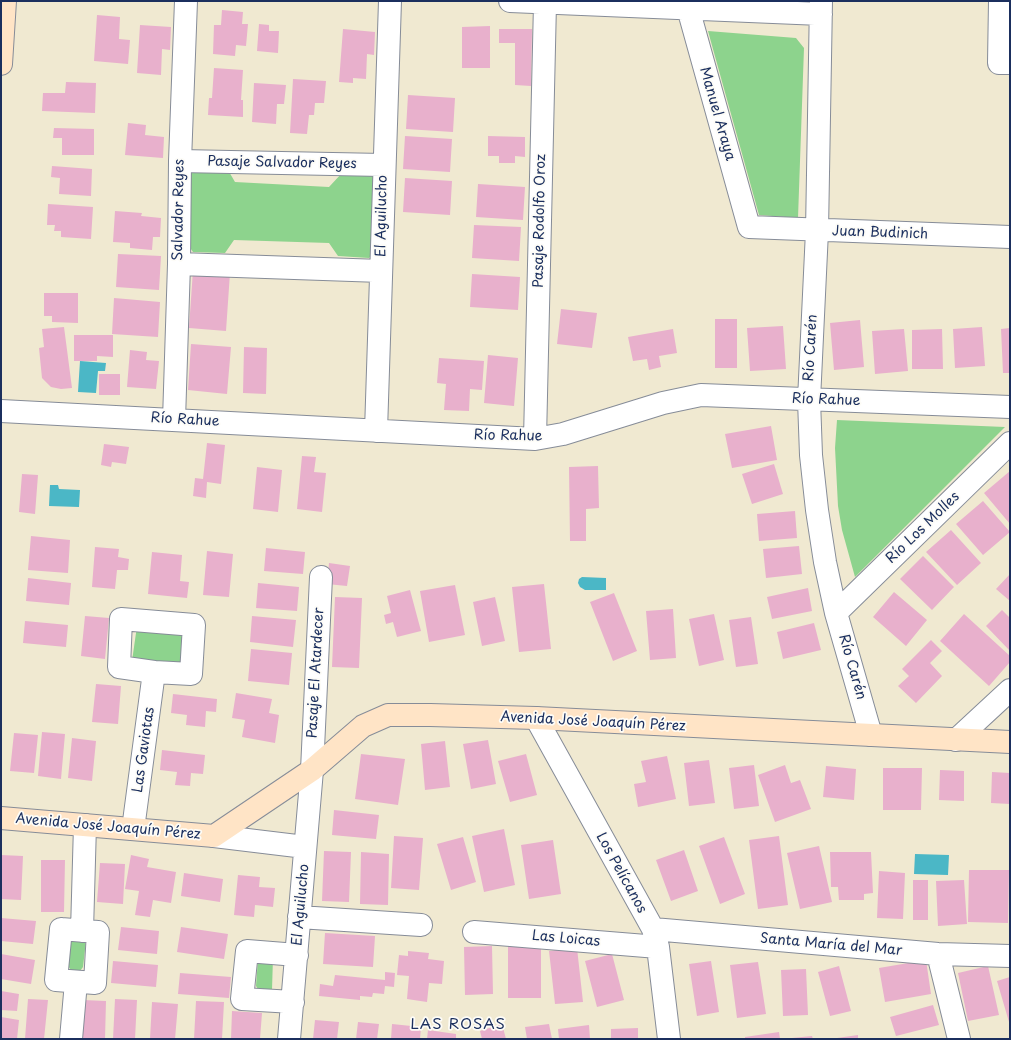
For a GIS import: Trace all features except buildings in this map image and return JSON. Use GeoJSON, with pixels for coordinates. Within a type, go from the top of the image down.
{"type":"FeatureCollection","features":[{"type":"Feature","properties":{"kind":"main road"},"geometry":{"type":"LineString","coordinates":[[1,64],[4,1]]}},
{"type":"Feature","properties":{"kind":"main road","name":"Avenida José Joaquín Pérez"},"geometry":{"type":"LineString","coordinates":[[1,818],[214,836],[312,770],[363,726],[388,715],[536,718],[1010,742]]}},
{"type":"Feature","properties":{"kind":"street","name":"Salvador Reyes"},"geometry":{"type":"LineString","coordinates":[[174,420],[179,264],[180,160],[186,1]]}},
{"type":"Feature","properties":{"kind":"street","name":"El Aguilucho"},"geometry":{"type":"LineString","coordinates":[[376,431],[390,1]]}},
{"type":"Feature","properties":{"kind":"street"},"geometry":{"type":"LineString","coordinates":[[510,1],[821,7]]}},
{"type":"Feature","properties":{"kind":"street"},"geometry":{"type":"LineString","coordinates":[[1000,1],[999,63],[1010,63]]}},
{"type":"Feature","properties":{"kind":"street","name":"Pasaje Rodolfo Oroz"},"geometry":{"type":"LineString","coordinates":[[534,439],[545,2]]}},
{"type":"Feature","properties":{"kind":"street","name":"Manuel Araya"},"geometry":{"type":"LineString","coordinates":[[687,5],[749,227]]}},
{"type":"Feature","properties":{"kind":"street","name":"Río Carén"},"geometry":{"type":"LineString","coordinates":[[821,7],[817,230],[809,400],[811,455],[825,562],[836,613],[871,735]]}},
{"type":"Feature","properties":{"kind":"street","name":"Pasaje Salvador Reyes"},"geometry":{"type":"LineString","coordinates":[[180,160],[384,165]]}},
{"type":"Feature","properties":{"kind":"street","name":"Juan Budinich"},"geometry":{"type":"LineString","coordinates":[[749,227],[1010,237]]}},
{"type":"Feature","properties":{"kind":"street"},"geometry":{"type":"LineString","coordinates":[[179,264],[381,271]]}},
{"type":"Feature","properties":{"kind":"street","name":"Río Rahue"},"geometry":{"type":"LineString","coordinates":[[1,411],[534,439],[563,434],[663,403],[701,395],[1010,407]]}},
{"type":"Feature","properties":{"kind":"street","name":"Río Los Molles"},"geometry":{"type":"LineString","coordinates":[[836,613],[1010,443]]}},
{"type":"Feature","properties":{"kind":"street","name":"Pasaje El Atardecer"},"geometry":{"type":"LineString","coordinates":[[312,770],[321,577]]}},
{"type":"Feature","properties":{"kind":"street","name":"Las Gaviotas"},"geometry":{"type":"LineString","coordinates":[[133,829],[154,672]]}},
{"type":"Feature","properties":{"kind":"street"},"geometry":{"type":"LineString","coordinates":[[956,740],[1010,690]]}},
{"type":"Feature","properties":{"kind":"street","name":"Los Pelícanos"},"geometry":{"type":"LineString","coordinates":[[536,718],[655,938],[669,1039]]}},
{"type":"Feature","properties":{"kind":"street","name":"El Aguilucho"},"geometry":{"type":"LineString","coordinates":[[289,1039],[312,770]]}},
{"type":"Feature","properties":{"kind":"street"},"geometry":{"type":"LineString","coordinates":[[82,931],[85,825]]}},
{"type":"Feature","properties":{"kind":"street","name":"Avenida José Joaquín Pérez"},"geometry":{"type":"LineString","coordinates":[[214,836],[305,847]]}},
{"type":"Feature","properties":{"kind":"street"},"geometry":{"type":"LineString","coordinates":[[299,918],[421,925]]}},
{"type":"Feature","properties":{"kind":"street"},"geometry":{"type":"LineString","coordinates":[[61,929],[98,932],[95,983],[76,982],[56,980],[61,929]]}},
{"type":"Feature","properties":{"kind":"street","name":"Las Loicas"},"geometry":{"type":"LineString","coordinates":[[474,932],[655,938]]}},
{"type":"Feature","properties":{"kind":"street","name":"Santa María del Mar"},"geometry":{"type":"LineString","coordinates":[[655,938],[938,954],[1010,956]]}},
{"type":"Feature","properties":{"kind":"street"},"geometry":{"type":"LineString","coordinates":[[293,1002],[242,998],[247,951],[297,955]]}},
{"type":"Feature","properties":{"kind":"street"},"geometry":{"type":"LineString","coordinates":[[938,954],[959,1039]]}},
{"type":"Feature","properties":{"kind":"street"},"geometry":{"type":"LineString","coordinates":[[71,1039],[76,982]]}},
{"type":"Feature","properties":{"kind":"green space"},"geometry":{"type":"Polygon","coordinates":[[[708,31],[796,38],[804,48],[798,218],[759,215],[708,31]]]}},
{"type":"Feature","properties":{"kind":"green space"},"geometry":{"type":"Polygon","coordinates":[[[198,167],[228,170],[235,182],[329,187],[342,173],[372,174],[379,183],[376,252],[369,258],[338,256],[329,243],[234,240],[225,253],[193,252],[186,242],[189,174],[198,167]]]}},
{"type":"Feature","properties":{"kind":"green space"},"geometry":{"type":"Polygon","coordinates":[[[837,420],[1005,427],[855,577],[842,530],[838,506],[835,448],[837,420]]]}},
{"type":"Feature","properties":{"kind":"green space"},"geometry":{"type":"Polygon","coordinates":[[[137,626],[179,630],[186,639],[186,660],[180,666],[132,661],[137,626]]]}},
{"type":"Feature","properties":{"kind":"green space"},"geometry":{"type":"Polygon","coordinates":[[[71,939],[86,941],[83,967],[80,971],[71,970],[68,966],[71,939]]]}},
{"type":"Feature","properties":{"kind":"green space"},"geometry":{"type":"Polygon","coordinates":[[[273,957],[272,990],[258,989],[256,986],[258,959],[273,957]]]}},
{"type":"Feature","properties":{"kind":"water"},"geometry":{"type":"Polygon","coordinates":[[[80,361],[106,363],[105,371],[98,371],[96,393],[78,392],[80,361]]]}},
{"type":"Feature","properties":{"kind":"water"},"geometry":{"type":"Polygon","coordinates":[[[50,485],[58,485],[59,489],[80,490],[79,507],[49,506],[50,485]]]}},
{"type":"Feature","properties":{"kind":"water"},"geometry":{"type":"Polygon","coordinates":[[[582,577],[606,578],[606,590],[585,590],[580,587],[578,583],[579,579],[582,577]]]}},
{"type":"Feature","properties":{"kind":"water"},"geometry":{"type":"Polygon","coordinates":[[[915,854],[949,855],[948,875],[914,874],[915,854]]]}},
{"type":"Feature","properties":{"kind":"district","name":"LAS ROSAS"},"geometry":{"type":"Point","coordinates":[458,1025]}}]}
